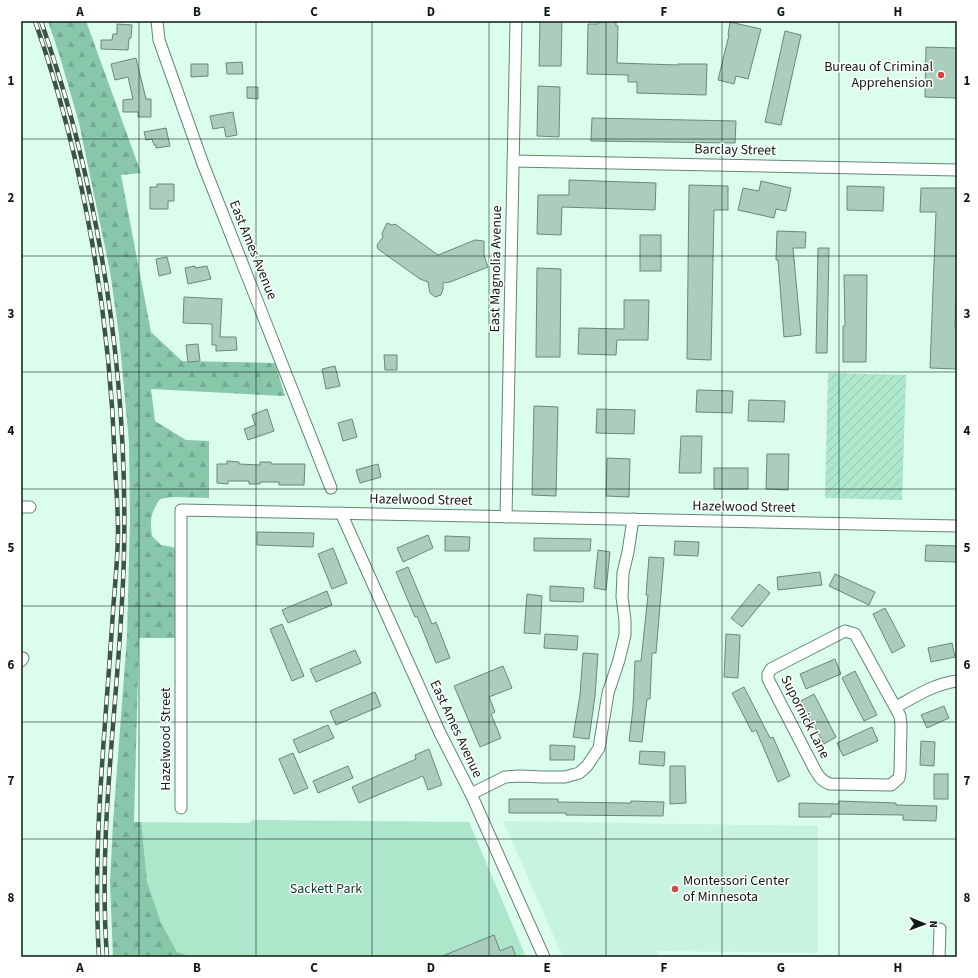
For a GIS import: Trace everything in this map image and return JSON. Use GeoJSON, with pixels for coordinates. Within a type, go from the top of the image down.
{"type":"FeatureCollection","features":[{"type":"Feature","properties":{"kind":"street","name":"East Ames Avenue"},"geometry":{"type":"LineString","coordinates":[[157,21],[159,40],[203,164],[331,488]]}},
{"type":"Feature","properties":{"kind":"street","name":"East Magnolia Avenue"},"geometry":{"type":"LineString","coordinates":[[506,517],[509,306],[516,21]]}},
{"type":"Feature","properties":{"kind":"street","name":"Barclay Street"},"geometry":{"type":"LineString","coordinates":[[513,161],[957,170]]}},
{"type":"Feature","properties":{"kind":"street","name":"Hazelwood Street"},"geometry":{"type":"LineString","coordinates":[[181,808],[181,510],[957,526]]}},
{"type":"Feature","properties":{"kind":"street","name":"East Ames Avenue"},"geometry":{"type":"LineString","coordinates":[[341,514],[440,733],[471,794],[544,957]]}},
{"type":"Feature","properties":{"kind":"street"},"geometry":{"type":"LineString","coordinates":[[471,794],[505,777],[565,777],[579,773],[587,766],[599,748],[608,693],[619,660],[625,635],[622,597],[623,573],[633,519]]}},
{"type":"Feature","properties":{"kind":"street","name":"Supornick Lane"},"geometry":{"type":"LineString","coordinates":[[845,631],[850,632],[856,636],[896,708],[900,716],[901,725],[899,778],[891,785],[830,784],[824,782],[814,768],[769,682],[768,674],[771,669],[776,666],[840,633],[845,631]]}},
{"type":"Feature","properties":{"kind":"street"},"geometry":{"type":"LineString","coordinates":[[896,708],[929,689],[946,682],[957,681]]}},
{"type":"Feature","properties":{"kind":"street"},"geometry":{"type":"LineString","coordinates":[[939,957],[940,929]]}},
{"type":"Feature","properties":{"kind":"shaded area","name":"Montessori Center of Minnesota"},"geometry":{"type":"Polygon","coordinates":[[[503,821],[818,826],[818,953],[659,951],[659,957],[563,957],[503,821]]]}},
{"type":"Feature","properties":{"kind":"green space"},"geometry":{"type":"Polygon","coordinates":[[[48,21],[86,21],[141,173],[121,175],[151,332],[182,361],[275,363],[285,396],[151,389],[155,421],[186,440],[209,441],[209,498],[172,497],[160,499],[154,509],[152,517],[152,536],[161,545],[173,547],[177,551],[175,638],[139,638],[134,822],[141,822],[147,882],[161,923],[177,952],[192,957],[113,957],[110,883],[127,637],[130,519],[129,442],[119,335],[110,271],[79,123],[48,21]]]}},
{"type":"Feature","properties":{"kind":"green space"},"geometry":{"type":"Polygon","coordinates":[[[828,373],[906,375],[902,500],[825,498],[828,373]]]}},
{"type":"Feature","properties":{"kind":"green space","name":"Sackett Park"},"geometry":{"type":"Polygon","coordinates":[[[253,820],[469,822],[526,957],[129,957],[127,822],[249,823],[253,820]]]}},
{"type":"Feature","properties":{"kind":"building"},"geometry":{"type":"Polygon","coordinates":[[[540,21],[562,21],[561,66],[539,66],[540,21]]]}},
{"type":"Feature","properties":{"kind":"building"},"geometry":{"type":"Polygon","coordinates":[[[598,21],[616,21],[616,26],[618,26],[617,63],[678,65],[707,64],[706,95],[637,93],[637,82],[628,82],[628,75],[587,74],[588,24],[598,24],[598,21]]]}},
{"type":"Feature","properties":{"kind":"building"},"geometry":{"type":"Polygon","coordinates":[[[730,22],[761,29],[748,79],[736,76],[734,84],[718,80],[729,35],[730,22]]]}},
{"type":"Feature","properties":{"kind":"building"},"geometry":{"type":"Polygon","coordinates":[[[117,24],[132,25],[128,50],[101,49],[101,40],[112,40],[113,34],[117,34],[117,24]]]}},
{"type":"Feature","properties":{"kind":"building"},"geometry":{"type":"Polygon","coordinates":[[[785,31],[801,35],[781,125],[765,122],[785,31]]]}},
{"type":"Feature","properties":{"kind":"building","name":"Bureau of Criminal Apprehension"},"geometry":{"type":"Polygon","coordinates":[[[926,47],[957,48],[957,98],[925,97],[926,47]]]}},
{"type":"Feature","properties":{"kind":"building"},"geometry":{"type":"Polygon","coordinates":[[[136,58],[146,99],[151,99],[151,117],[138,117],[138,112],[123,112],[123,100],[133,99],[128,77],[115,80],[111,64],[136,58]]]}},
{"type":"Feature","properties":{"kind":"building"},"geometry":{"type":"Polygon","coordinates":[[[242,62],[243,74],[227,74],[226,63],[242,62]]]}},
{"type":"Feature","properties":{"kind":"building"},"geometry":{"type":"Polygon","coordinates":[[[191,64],[208,64],[208,76],[191,77],[191,64]]]}},
{"type":"Feature","properties":{"kind":"building"},"geometry":{"type":"Polygon","coordinates":[[[538,86],[560,87],[559,137],[537,136],[538,86]]]}},
{"type":"Feature","properties":{"kind":"building"},"geometry":{"type":"Polygon","coordinates":[[[247,87],[258,87],[258,99],[247,98],[247,87]]]}},
{"type":"Feature","properties":{"kind":"building"},"geometry":{"type":"Polygon","coordinates":[[[233,112],[237,135],[226,137],[224,127],[213,129],[210,116],[233,112]]]}},
{"type":"Feature","properties":{"kind":"building"},"geometry":{"type":"Polygon","coordinates":[[[592,118],[736,121],[735,143],[591,141],[592,118]]]}},
{"type":"Feature","properties":{"kind":"building"},"geometry":{"type":"Polygon","coordinates":[[[166,128],[170,146],[156,148],[156,145],[154,145],[152,139],[146,140],[144,132],[166,128]]]}},
{"type":"Feature","properties":{"kind":"building"},"geometry":{"type":"Polygon","coordinates":[[[569,180],[656,183],[655,210],[562,207],[561,235],[537,234],[538,195],[569,195],[569,180]]]}},
{"type":"Feature","properties":{"kind":"building"},"geometry":{"type":"Polygon","coordinates":[[[761,181],[791,188],[786,211],[776,209],[774,218],[738,210],[743,188],[759,191],[761,181]]]}},
{"type":"Feature","properties":{"kind":"building"},"geometry":{"type":"Polygon","coordinates":[[[157,184],[174,184],[174,201],[168,201],[168,209],[150,209],[150,187],[157,187],[157,184]]]}},
{"type":"Feature","properties":{"kind":"building"},"geometry":{"type":"Polygon","coordinates":[[[689,185],[728,186],[728,210],[714,210],[711,360],[687,359],[689,185]]]}},
{"type":"Feature","properties":{"kind":"building"},"geometry":{"type":"Polygon","coordinates":[[[847,186],[884,187],[883,211],[847,210],[847,186]]]}},
{"type":"Feature","properties":{"kind":"building"},"geometry":{"type":"Polygon","coordinates":[[[921,188],[957,188],[957,276],[955,328],[957,328],[956,369],[930,368],[936,212],[920,212],[921,188]]]}},
{"type":"Feature","properties":{"kind":"building"},"geometry":{"type":"Polygon","coordinates":[[[387,223],[392,225],[395,224],[438,255],[475,240],[484,241],[484,255],[488,267],[450,282],[443,283],[441,295],[435,297],[430,293],[428,282],[420,279],[378,249],[377,245],[383,237],[382,233],[387,223]]]}},
{"type":"Feature","properties":{"kind":"building"},"geometry":{"type":"Polygon","coordinates":[[[777,231],[806,232],[805,248],[793,248],[801,335],[784,337],[778,260],[776,260],[777,231]]]}},
{"type":"Feature","properties":{"kind":"building"},"geometry":{"type":"Polygon","coordinates":[[[640,235],[661,235],[661,271],[640,271],[640,235]]]}},
{"type":"Feature","properties":{"kind":"building"},"geometry":{"type":"Polygon","coordinates":[[[818,248],[829,248],[827,353],[816,353],[818,248]]]}},
{"type":"Feature","properties":{"kind":"building"},"geometry":{"type":"Polygon","coordinates":[[[167,257],[171,273],[159,276],[156,259],[167,257]]]}},
{"type":"Feature","properties":{"kind":"building"},"geometry":{"type":"Polygon","coordinates":[[[195,266],[195,268],[207,266],[211,279],[188,284],[185,268],[195,266]]]}},
{"type":"Feature","properties":{"kind":"building"},"geometry":{"type":"Polygon","coordinates":[[[537,268],[561,269],[560,357],[536,357],[537,268]]]}},
{"type":"Feature","properties":{"kind":"building"},"geometry":{"type":"Polygon","coordinates":[[[844,275],[867,275],[866,362],[843,362],[843,326],[845,326],[844,275]]]}},
{"type":"Feature","properties":{"kind":"building"},"geometry":{"type":"Polygon","coordinates":[[[184,297],[222,299],[220,337],[236,337],[237,350],[216,351],[216,345],[212,345],[212,324],[183,323],[184,297]]]}},
{"type":"Feature","properties":{"kind":"building"},"geometry":{"type":"Polygon","coordinates":[[[624,300],[649,300],[648,340],[617,340],[616,355],[578,354],[579,328],[624,329],[624,300]]]}},
{"type":"Feature","properties":{"kind":"building"},"geometry":{"type":"Polygon","coordinates":[[[198,344],[200,361],[188,362],[186,345],[198,344]]]}},
{"type":"Feature","properties":{"kind":"building"},"geometry":{"type":"Polygon","coordinates":[[[384,355],[397,355],[397,370],[385,370],[384,355]]]}},
{"type":"Feature","properties":{"kind":"building"},"geometry":{"type":"Polygon","coordinates":[[[335,366],[340,386],[326,389],[322,369],[335,366]]]}},
{"type":"Feature","properties":{"kind":"building"},"geometry":{"type":"Polygon","coordinates":[[[697,390],[733,391],[732,413],[696,412],[697,390]]]}},
{"type":"Feature","properties":{"kind":"building"},"geometry":{"type":"Polygon","coordinates":[[[749,400],[785,401],[784,422],[748,421],[749,400]]]}},
{"type":"Feature","properties":{"kind":"building"},"geometry":{"type":"Polygon","coordinates":[[[534,406],[558,407],[556,496],[532,495],[534,406]]]}},
{"type":"Feature","properties":{"kind":"building"},"geometry":{"type":"Polygon","coordinates":[[[267,409],[274,431],[248,440],[244,429],[255,425],[252,415],[267,409]]]}},
{"type":"Feature","properties":{"kind":"building"},"geometry":{"type":"Polygon","coordinates":[[[597,409],[635,410],[634,434],[596,433],[597,409]]]}},
{"type":"Feature","properties":{"kind":"building"},"geometry":{"type":"Polygon","coordinates":[[[352,419],[357,437],[343,441],[338,423],[352,419]]]}},
{"type":"Feature","properties":{"kind":"building"},"geometry":{"type":"Polygon","coordinates":[[[681,436],[702,436],[701,473],[679,473],[681,436]]]}},
{"type":"Feature","properties":{"kind":"building"},"geometry":{"type":"Polygon","coordinates":[[[767,454],[789,454],[788,490],[766,489],[767,454]]]}},
{"type":"Feature","properties":{"kind":"building"},"geometry":{"type":"Polygon","coordinates":[[[607,458],[630,459],[629,497],[606,496],[607,458]]]}},
{"type":"Feature","properties":{"kind":"building"},"geometry":{"type":"Polygon","coordinates":[[[227,461],[239,462],[239,464],[260,465],[260,462],[271,462],[271,464],[305,464],[304,485],[279,485],[279,482],[260,482],[260,484],[249,484],[249,481],[228,481],[228,484],[217,483],[217,464],[227,464],[227,461]]]}},
{"type":"Feature","properties":{"kind":"building"},"geometry":{"type":"Polygon","coordinates":[[[378,464],[381,477],[360,483],[356,470],[378,464]]]}},
{"type":"Feature","properties":{"kind":"building"},"geometry":{"type":"Polygon","coordinates":[[[714,468],[748,468],[748,489],[714,489],[714,468]]]}},
{"type":"Feature","properties":{"kind":"building"},"geometry":{"type":"Polygon","coordinates":[[[257,532],[314,533],[313,547],[257,545],[257,532]]]}},
{"type":"Feature","properties":{"kind":"building"},"geometry":{"type":"Polygon","coordinates":[[[428,535],[433,548],[403,562],[397,548],[428,535]]]}},
{"type":"Feature","properties":{"kind":"building"},"geometry":{"type":"Polygon","coordinates":[[[445,536],[470,537],[469,551],[445,551],[445,536]]]}},
{"type":"Feature","properties":{"kind":"building"},"geometry":{"type":"Polygon","coordinates":[[[534,538],[591,539],[590,551],[534,551],[534,538]]]}},
{"type":"Feature","properties":{"kind":"building"},"geometry":{"type":"Polygon","coordinates":[[[675,541],[699,542],[698,556],[674,555],[675,541]]]}},
{"type":"Feature","properties":{"kind":"building"},"geometry":{"type":"Polygon","coordinates":[[[926,545],[957,546],[957,562],[925,561],[926,545]]]}},
{"type":"Feature","properties":{"kind":"building"},"geometry":{"type":"Polygon","coordinates":[[[333,548],[347,583],[332,589],[318,554],[333,548]]]}},
{"type":"Feature","properties":{"kind":"building"},"geometry":{"type":"Polygon","coordinates":[[[598,550],[610,552],[606,590],[594,588],[598,550]]]}},
{"type":"Feature","properties":{"kind":"building"},"geometry":{"type":"Polygon","coordinates":[[[649,557],[664,558],[656,653],[652,653],[650,699],[647,699],[642,742],[629,741],[633,708],[635,661],[641,661],[648,595],[646,595],[649,557]]]}},
{"type":"Feature","properties":{"kind":"building"},"geometry":{"type":"Polygon","coordinates":[[[408,567],[432,624],[436,622],[450,658],[436,663],[417,616],[415,617],[396,572],[408,567]]]}},
{"type":"Feature","properties":{"kind":"building"},"geometry":{"type":"Polygon","coordinates":[[[820,572],[822,585],[778,590],[777,577],[820,572]]]}},
{"type":"Feature","properties":{"kind":"building"},"geometry":{"type":"Polygon","coordinates":[[[835,574],[875,592],[869,605],[829,586],[835,574]]]}},
{"type":"Feature","properties":{"kind":"building"},"geometry":{"type":"Polygon","coordinates":[[[759,584],[770,593],[742,627],[731,618],[759,584]]]}},
{"type":"Feature","properties":{"kind":"building"},"geometry":{"type":"Polygon","coordinates":[[[550,586],[584,588],[583,602],[550,601],[550,586]]]}},
{"type":"Feature","properties":{"kind":"building"},"geometry":{"type":"Polygon","coordinates":[[[327,591],[332,605],[288,623],[282,610],[327,591]]]}},
{"type":"Feature","properties":{"kind":"building"},"geometry":{"type":"Polygon","coordinates":[[[527,594],[542,596],[540,634],[524,633],[527,594]]]}},
{"type":"Feature","properties":{"kind":"building"},"geometry":{"type":"Polygon","coordinates":[[[885,608],[905,646],[892,653],[873,614],[885,608]]]}},
{"type":"Feature","properties":{"kind":"building"},"geometry":{"type":"Polygon","coordinates":[[[282,624],[304,676],[292,681],[270,629],[282,624]]]}},
{"type":"Feature","properties":{"kind":"building"},"geometry":{"type":"Polygon","coordinates":[[[545,634],[578,636],[577,650],[544,648],[545,634]]]}},
{"type":"Feature","properties":{"kind":"building"},"geometry":{"type":"Polygon","coordinates":[[[726,634],[740,635],[738,678],[724,677],[726,634]]]}},
{"type":"Feature","properties":{"kind":"building"},"geometry":{"type":"Polygon","coordinates":[[[952,643],[955,657],[931,662],[928,648],[952,643]]]}},
{"type":"Feature","properties":{"kind":"building"},"geometry":{"type":"Polygon","coordinates":[[[355,650],[361,663],[316,682],[310,669],[355,650]]]}},
{"type":"Feature","properties":{"kind":"building"},"geometry":{"type":"Polygon","coordinates":[[[583,653],[598,654],[595,696],[589,739],[573,737],[580,695],[583,653]]]}},
{"type":"Feature","properties":{"kind":"building"},"geometry":{"type":"Polygon","coordinates":[[[835,659],[841,674],[806,689],[800,674],[835,659]]]}},
{"type":"Feature","properties":{"kind":"building"},"geometry":{"type":"Polygon","coordinates":[[[503,666],[512,688],[489,697],[495,712],[491,714],[501,738],[480,747],[454,686],[503,666]]]}},
{"type":"Feature","properties":{"kind":"building"},"geometry":{"type":"Polygon","coordinates":[[[855,671],[877,715],[864,721],[842,678],[855,671]]]}},
{"type":"Feature","properties":{"kind":"building"},"geometry":{"type":"Polygon","coordinates":[[[744,687],[770,738],[773,737],[790,776],[778,782],[756,730],[752,732],[732,693],[744,687]]]}},
{"type":"Feature","properties":{"kind":"building"},"geometry":{"type":"Polygon","coordinates":[[[375,692],[381,706],[336,725],[330,711],[375,692]]]}},
{"type":"Feature","properties":{"kind":"building"},"geometry":{"type":"Polygon","coordinates":[[[814,694],[836,737],[824,744],[801,701],[814,694]]]}},
{"type":"Feature","properties":{"kind":"building"},"geometry":{"type":"Polygon","coordinates":[[[944,706],[949,718],[927,728],[921,715],[944,706]]]}},
{"type":"Feature","properties":{"kind":"building"},"geometry":{"type":"Polygon","coordinates":[[[328,725],[334,738],[299,753],[293,740],[328,725]]]}},
{"type":"Feature","properties":{"kind":"building"},"geometry":{"type":"Polygon","coordinates":[[[872,727],[878,741],[843,756],[837,743],[872,727]]]}},
{"type":"Feature","properties":{"kind":"building"},"geometry":{"type":"Polygon","coordinates":[[[921,741],[935,742],[934,766],[920,765],[921,741]]]}},
{"type":"Feature","properties":{"kind":"building"},"geometry":{"type":"Polygon","coordinates":[[[550,745],[575,746],[574,760],[550,760],[550,745]]]}},
{"type":"Feature","properties":{"kind":"building"},"geometry":{"type":"Polygon","coordinates":[[[429,749],[442,785],[428,790],[423,776],[359,803],[352,787],[416,759],[415,755],[429,749]]]}},
{"type":"Feature","properties":{"kind":"building"},"geometry":{"type":"Polygon","coordinates":[[[640,751],[665,752],[664,766],[639,764],[640,751]]]}},
{"type":"Feature","properties":{"kind":"building"},"geometry":{"type":"Polygon","coordinates":[[[293,753],[308,788],[294,794],[279,759],[293,753]]]}},
{"type":"Feature","properties":{"kind":"building"},"geometry":{"type":"Polygon","coordinates":[[[348,766],[353,778],[318,793],[313,781],[348,766]]]}},
{"type":"Feature","properties":{"kind":"building"},"geometry":{"type":"Polygon","coordinates":[[[670,766],[685,766],[686,803],[670,804],[670,766]]]}},
{"type":"Feature","properties":{"kind":"building"},"geometry":{"type":"Polygon","coordinates":[[[934,774],[948,774],[948,799],[934,799],[934,774]]]}},
{"type":"Feature","properties":{"kind":"building"},"geometry":{"type":"Polygon","coordinates":[[[509,799],[558,799],[558,802],[664,802],[663,816],[566,815],[566,813],[509,813],[509,799]]]}},
{"type":"Feature","properties":{"kind":"building"},"geometry":{"type":"Polygon","coordinates":[[[839,801],[937,806],[936,821],[903,820],[903,815],[831,814],[831,817],[799,817],[799,803],[839,804],[839,801]]]}},
{"type":"Feature","properties":{"kind":"building"},"geometry":{"type":"Polygon","coordinates":[[[494,935],[500,951],[512,946],[516,957],[440,957],[494,935]]]}},
{"type":"Feature","properties":{"kind":"railway"},"geometry":{"type":"LineString","coordinates":[[35,21],[52,74],[81,183],[92,239],[100,295],[112,408],[118,540],[99,827],[97,871],[99,957]]}},
{"type":"Feature","properties":{"kind":"railway"},"geometry":{"type":"LineString","coordinates":[[41,21],[70,113],[90,194],[100,245],[114,347],[123,450],[124,554],[122,604],[107,805],[105,856],[107,957]]}},
{"type":"Feature","properties":{"kind":"place","name":"Bureau of Criminal Apprehension"},"geometry":{"type":"Point","coordinates":[941,75]}},
{"type":"Feature","properties":{"kind":"place","name":"Montessori Center of Minnesota"},"geometry":{"type":"Point","coordinates":[675,889]}}]}
